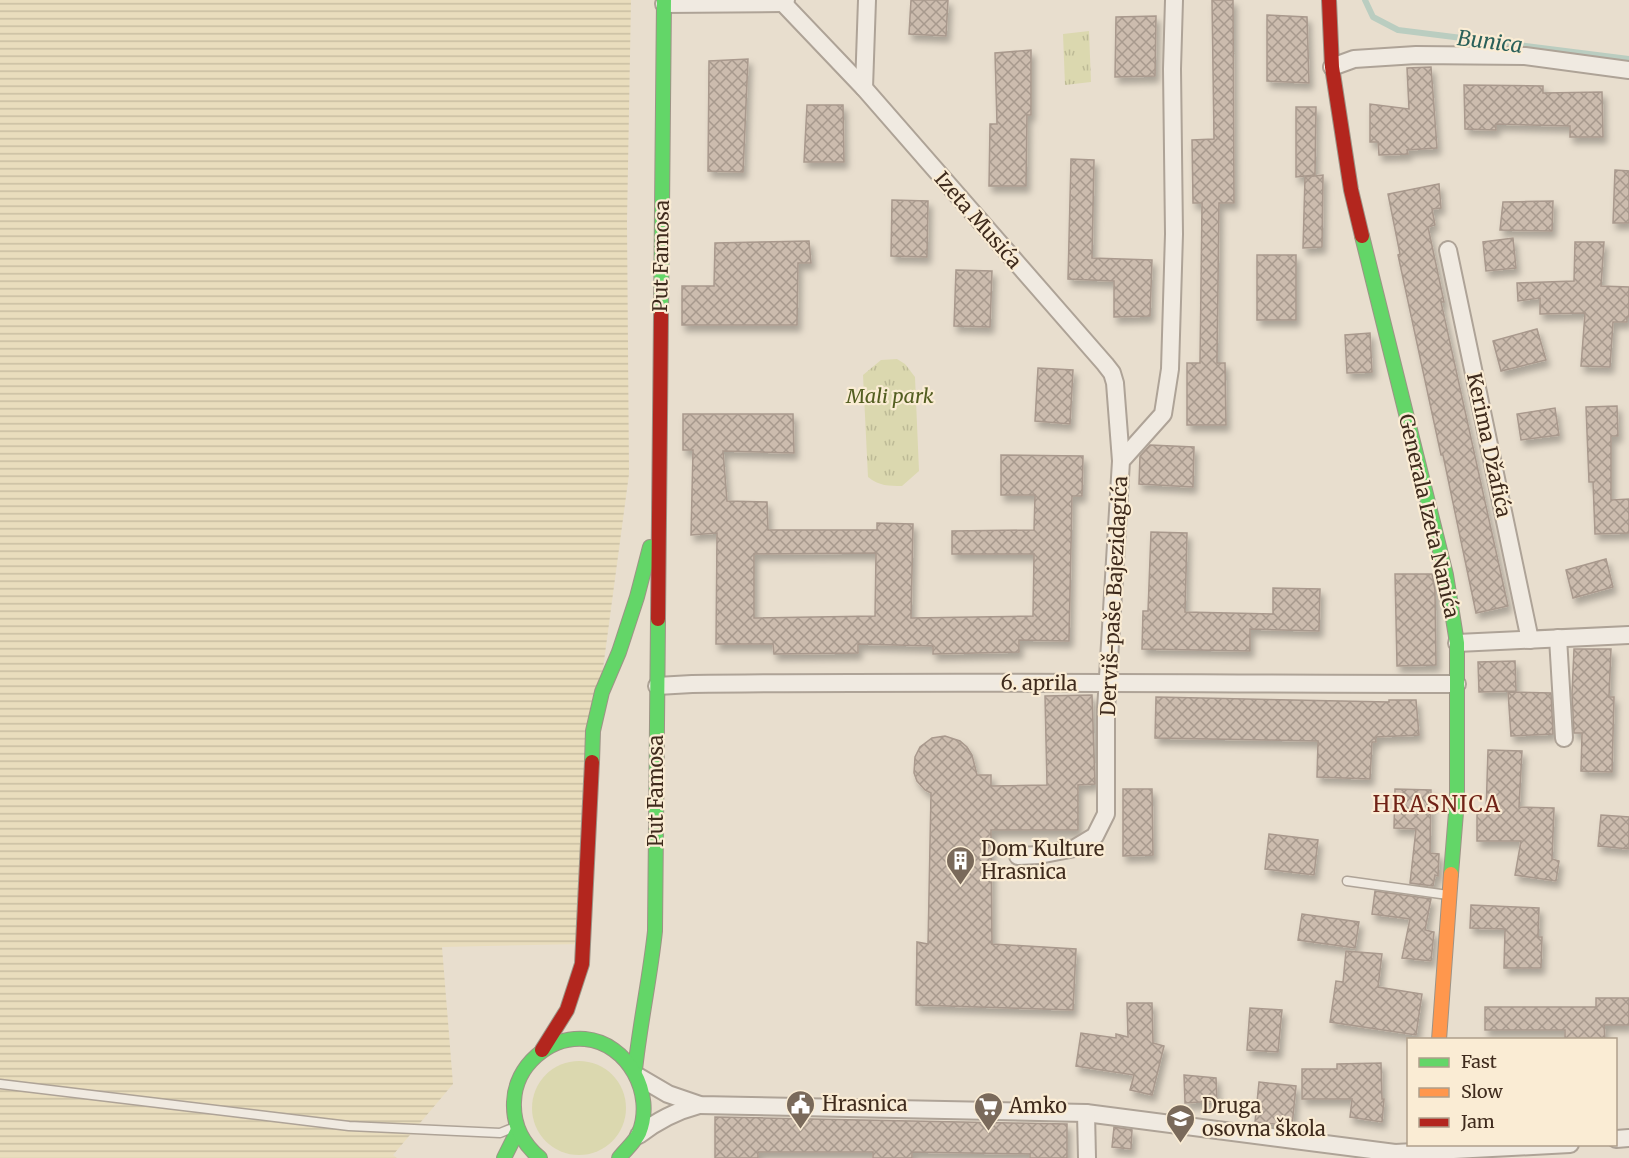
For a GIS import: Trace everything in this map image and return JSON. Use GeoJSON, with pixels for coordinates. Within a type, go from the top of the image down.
{"type":"FeatureCollection","features":[{"type":"Feature","properties":{"kind":"main road","name":"Generala Izeta Nanića"},"geometry":{"type":"LineString","coordinates":[[1329,0],[1332,67],[1351,190],[1446,575],[1456,644],[1457,800],[1439,1038]]}},
{"type":"Feature","properties":{"kind":"main road","name":"Put Famosa"},"geometry":{"type":"LineString","coordinates":[[637,1145],[644,1121],[645,1106],[644,1091],[637,1074],[639,1029],[650,979],[655,931],[664,2]]}},
{"type":"Feature","properties":{"kind":"main road","name":"Put Famosa"},"geometry":{"type":"LineString","coordinates":[[517,1128],[513,1110],[517,1084],[529,1062],[542,1050],[559,1028],[577,988],[582,964],[593,731],[602,692],[619,652],[637,597],[659,511]]}},
{"type":"Feature","properties":{"kind":"main road"},"geometry":{"type":"LineString","coordinates":[[542,1050],[561,1041],[582,1039],[603,1044],[621,1054],[637,1074]]}},
{"type":"Feature","properties":{"kind":"main road"},"geometry":{"type":"LineString","coordinates":[[504,1158],[517,1128]]}},
{"type":"Feature","properties":{"kind":"main road"},"geometry":{"type":"LineString","coordinates":[[517,1128],[525,1144],[540,1158]]}},
{"type":"Feature","properties":{"kind":"main road"},"geometry":{"type":"LineString","coordinates":[[619,1158],[637,1145]]}},
{"type":"Feature","properties":{"kind":"street"},"geometry":{"type":"LineString","coordinates":[[864,88],[867,0]]}},
{"type":"Feature","properties":{"kind":"street","name":"Derviš-paše Bajezidagića"},"geometry":{"type":"LineString","coordinates":[[1018,856],[1039,855],[1075,848],[1095,836],[1106,814],[1106,710],[1121,461],[1163,414],[1170,369],[1174,234],[1172,69],[1174,0]]}},
{"type":"Feature","properties":{"kind":"street"},"geometry":{"type":"LineString","coordinates":[[664,2],[784,1]]}},
{"type":"Feature","properties":{"kind":"street","name":"Izeta Musića"},"geometry":{"type":"LineString","coordinates":[[784,1],[864,88],[1112,373],[1115,383],[1121,461]]}},
{"type":"Feature","properties":{"kind":"street"},"geometry":{"type":"LineString","coordinates":[[1332,67],[1354,59],[1427,55],[1526,56],[1629,70]]}},
{"type":"Feature","properties":{"kind":"street","name":"Kerima Džafića"},"geometry":{"type":"LineString","coordinates":[[1448,250],[1530,640]]}},
{"type":"Feature","properties":{"kind":"street"},"geometry":{"type":"LineString","coordinates":[[1456,644],[1629,634]]}},
{"type":"Feature","properties":{"kind":"street"},"geometry":{"type":"LineString","coordinates":[[1558,638],[1564,738]]}},
{"type":"Feature","properties":{"kind":"street","name":"6. aprila"},"geometry":{"type":"LineString","coordinates":[[657,686],[917,681],[1108,684],[1457,684]]}},
{"type":"Feature","properties":{"kind":"street"},"geometry":{"type":"LineString","coordinates":[[637,1074],[668,1094],[700,1105]]}},
{"type":"Feature","properties":{"kind":"street"},"geometry":{"type":"LineString","coordinates":[[637,1145],[657,1121],[678,1111],[700,1105],[1086,1113],[1394,1155],[1538,1146]]}},
{"type":"Feature","properties":{"kind":"street"},"geometry":{"type":"LineString","coordinates":[[1086,1113],[1087,1158]]}},
{"type":"Feature","properties":{"kind":"street"},"geometry":{"type":"LineString","coordinates":[[1394,1155],[1407,1141]]}},
{"type":"Feature","properties":{"kind":"lane"},"geometry":{"type":"LineString","coordinates":[[1347,880],[1450,895]]}},
{"type":"Feature","properties":{"kind":"lane"},"geometry":{"type":"LineString","coordinates":[[0,1084],[349,1126],[500,1133],[517,1128]]}},
{"type":"Feature","properties":{"kind":"shaded area"},"geometry":{"type":"Polygon","coordinates":[[[0,0],[631,0],[627,222],[629,474],[598,706],[583,944],[442,947],[453,1084],[393,1155],[397,1158],[0,1158],[0,0]]]}},
{"type":"Feature","properties":{"kind":"green space"},"geometry":{"type":"Polygon","coordinates":[[[1089,31],[1091,82],[1065,85],[1063,34],[1089,31]]]}},
{"type":"Feature","properties":{"kind":"green space","name":"Mali park"},"geometry":{"type":"Polygon","coordinates":[[[897,359],[905,364],[915,377],[919,471],[902,486],[888,486],[868,477],[863,375],[881,360],[897,359]]]}},
{"type":"Feature","properties":{"kind":"green space"},"geometry":{"type":"Polygon","coordinates":[[[579,1061],[597,1065],[612,1075],[622,1090],[626,1108],[622,1126],[612,1141],[597,1151],[579,1155],[561,1151],[546,1141],[536,1126],[532,1108],[536,1090],[546,1075],[561,1065],[579,1061]]]}},
{"type":"Feature","properties":{"kind":"building"},"geometry":{"type":"Polygon","coordinates":[[[911,0],[948,0],[946,36],[909,34],[911,0]]]}},
{"type":"Feature","properties":{"kind":"building"},"geometry":{"type":"Polygon","coordinates":[[[1212,0],[1233,0],[1234,203],[1219,203],[1217,363],[1225,363],[1226,425],[1187,425],[1187,363],[1200,363],[1202,203],[1193,203],[1192,140],[1214,139],[1212,0]]]}},
{"type":"Feature","properties":{"kind":"building"},"geometry":{"type":"Polygon","coordinates":[[[1267,15],[1307,17],[1309,83],[1267,81],[1267,15]]]}},
{"type":"Feature","properties":{"kind":"building"},"geometry":{"type":"Polygon","coordinates":[[[1156,16],[1155,76],[1115,77],[1116,17],[1156,16]]]}},
{"type":"Feature","properties":{"kind":"building"},"geometry":{"type":"Polygon","coordinates":[[[1031,50],[1031,115],[1027,115],[1026,186],[989,186],[990,124],[997,124],[995,53],[1031,50]]]}},
{"type":"Feature","properties":{"kind":"building"},"geometry":{"type":"Polygon","coordinates":[[[748,59],[743,172],[708,171],[709,61],[748,59]]]}},
{"type":"Feature","properties":{"kind":"building"},"geometry":{"type":"Polygon","coordinates":[[[1431,67],[1437,148],[1407,150],[1408,154],[1379,155],[1378,142],[1370,142],[1370,104],[1409,109],[1407,68],[1431,67]]]}},
{"type":"Feature","properties":{"kind":"building"},"geometry":{"type":"Polygon","coordinates":[[[1464,85],[1543,86],[1543,93],[1602,92],[1603,137],[1570,137],[1570,126],[1496,124],[1496,130],[1465,129],[1464,85]]]}},
{"type":"Feature","properties":{"kind":"building"},"geometry":{"type":"Polygon","coordinates":[[[807,105],[843,105],[844,162],[804,162],[807,105]]]}},
{"type":"Feature","properties":{"kind":"building"},"geometry":{"type":"Polygon","coordinates":[[[1296,107],[1316,107],[1315,175],[1296,177],[1296,107]]]}},
{"type":"Feature","properties":{"kind":"building"},"geometry":{"type":"Polygon","coordinates":[[[1071,159],[1094,160],[1092,258],[1152,260],[1150,316],[1114,317],[1114,281],[1068,279],[1071,159]]]}},
{"type":"Feature","properties":{"kind":"building"},"geometry":{"type":"Polygon","coordinates":[[[1615,170],[1629,171],[1629,223],[1613,223],[1615,170]]]}},
{"type":"Feature","properties":{"kind":"building"},"geometry":{"type":"Polygon","coordinates":[[[1323,175],[1322,247],[1303,248],[1305,177],[1323,175]]]}},
{"type":"Feature","properties":{"kind":"building"},"geometry":{"type":"Polygon","coordinates":[[[1439,184],[1441,208],[1432,209],[1435,225],[1428,227],[1444,302],[1441,302],[1508,606],[1476,613],[1398,255],[1400,254],[1388,194],[1439,184]]]}},
{"type":"Feature","properties":{"kind":"building"},"geometry":{"type":"Polygon","coordinates":[[[892,200],[928,201],[927,257],[891,256],[892,200]]]}},
{"type":"Feature","properties":{"kind":"building"},"geometry":{"type":"Polygon","coordinates":[[[1553,201],[1552,231],[1500,230],[1503,202],[1553,201]]]}},
{"type":"Feature","properties":{"kind":"building"},"geometry":{"type":"Polygon","coordinates":[[[1513,238],[1516,268],[1486,271],[1483,242],[1513,238]]]}},
{"type":"Feature","properties":{"kind":"building"},"geometry":{"type":"Polygon","coordinates":[[[809,241],[811,263],[798,263],[797,325],[682,325],[682,286],[714,286],[715,243],[809,241]]]}},
{"type":"Feature","properties":{"kind":"building"},"geometry":{"type":"Polygon","coordinates":[[[1575,242],[1604,242],[1601,286],[1629,287],[1627,322],[1613,322],[1610,367],[1581,366],[1585,313],[1540,314],[1540,298],[1518,301],[1517,283],[1574,281],[1575,242]]]}},
{"type":"Feature","properties":{"kind":"building"},"geometry":{"type":"Polygon","coordinates":[[[1257,255],[1296,255],[1296,320],[1257,320],[1257,255]]]}},
{"type":"Feature","properties":{"kind":"building"},"geometry":{"type":"Polygon","coordinates":[[[956,270],[992,271],[990,327],[954,326],[956,270]]]}},
{"type":"Feature","properties":{"kind":"building"},"geometry":{"type":"Polygon","coordinates":[[[1537,329],[1546,360],[1501,371],[1493,341],[1537,329]]]}},
{"type":"Feature","properties":{"kind":"building"},"geometry":{"type":"Polygon","coordinates":[[[1370,333],[1372,372],[1347,373],[1345,335],[1370,333]]]}},
{"type":"Feature","properties":{"kind":"building"},"geometry":{"type":"Polygon","coordinates":[[[1038,368],[1073,370],[1070,424],[1035,421],[1038,368]]]}},
{"type":"Feature","properties":{"kind":"building"},"geometry":{"type":"Polygon","coordinates":[[[1617,406],[1618,436],[1611,436],[1611,500],[1629,499],[1629,533],[1595,534],[1593,482],[1589,482],[1586,407],[1617,406]]]}},
{"type":"Feature","properties":{"kind":"building"},"geometry":{"type":"Polygon","coordinates":[[[1555,408],[1559,435],[1521,440],[1517,414],[1555,408]]]}},
{"type":"Feature","properties":{"kind":"building"},"geometry":{"type":"Polygon","coordinates":[[[683,414],[793,414],[794,453],[723,451],[727,501],[767,502],[768,530],[877,530],[877,523],[913,524],[911,618],[1033,616],[1034,554],[952,554],[952,531],[1034,530],[1035,495],[1001,495],[1001,455],[1083,456],[1082,496],[1072,496],[1069,641],[1019,640],[1019,652],[933,654],[933,646],[858,644],[858,653],[774,654],[773,644],[716,644],[717,533],[691,535],[693,450],[683,450],[683,414]],[[876,553],[754,554],[754,618],[875,616],[876,553]]]}},
{"type":"Feature","properties":{"kind":"building"},"geometry":{"type":"Polygon","coordinates":[[[1150,445],[1194,447],[1193,487],[1139,484],[1140,456],[1150,445]]]}},
{"type":"Feature","properties":{"kind":"building"},"geometry":{"type":"Polygon","coordinates":[[[1151,532],[1187,533],[1185,612],[1273,614],[1273,588],[1320,589],[1319,631],[1250,629],[1250,651],[1142,649],[1143,611],[1148,611],[1151,532]]]}},
{"type":"Feature","properties":{"kind":"building"},"geometry":{"type":"Polygon","coordinates":[[[1606,559],[1613,587],[1573,598],[1566,570],[1606,559]]]}},
{"type":"Feature","properties":{"kind":"building"},"geometry":{"type":"Polygon","coordinates":[[[1395,574],[1432,574],[1435,590],[1436,665],[1397,666],[1395,574]]]}},
{"type":"Feature","properties":{"kind":"building"},"geometry":{"type":"Polygon","coordinates":[[[1574,649],[1611,649],[1609,697],[1614,697],[1612,772],[1581,771],[1582,733],[1574,733],[1572,694],[1574,649]]]}},
{"type":"Feature","properties":{"kind":"building"},"geometry":{"type":"Polygon","coordinates":[[[1515,661],[1516,691],[1479,692],[1478,662],[1515,661]]]}},
{"type":"Feature","properties":{"kind":"building"},"geometry":{"type":"Polygon","coordinates":[[[1508,692],[1551,693],[1553,734],[1511,736],[1508,692]]]}},
{"type":"Feature","properties":{"kind":"building","name":"Dom Kulture Hrasnica"},"geometry":{"type":"Polygon","coordinates":[[[1092,695],[1095,784],[1078,785],[1078,830],[991,830],[992,944],[1076,949],[1073,1010],[916,1005],[917,942],[928,944],[931,793],[917,781],[914,773],[915,757],[920,747],[932,738],[945,736],[960,741],[967,747],[972,755],[977,775],[991,775],[991,786],[1047,785],[1045,696],[1092,695]]]}},
{"type":"Feature","properties":{"kind":"building"},"geometry":{"type":"Polygon","coordinates":[[[1156,697],[1389,702],[1389,700],[1416,700],[1419,735],[1376,737],[1376,742],[1372,742],[1370,779],[1317,777],[1318,741],[1155,738],[1156,697]]]}},
{"type":"Feature","properties":{"kind":"building"},"geometry":{"type":"Polygon","coordinates":[[[1488,750],[1522,751],[1519,807],[1554,808],[1552,859],[1559,861],[1556,881],[1515,875],[1521,841],[1477,841],[1477,813],[1486,813],[1488,750]]]}},
{"type":"Feature","properties":{"kind":"building"},"geometry":{"type":"Polygon","coordinates":[[[1123,789],[1152,789],[1153,855],[1123,856],[1123,789]]]}},
{"type":"Feature","properties":{"kind":"building"},"geometry":{"type":"Polygon","coordinates":[[[1395,789],[1431,790],[1430,853],[1439,854],[1438,876],[1435,875],[1433,886],[1410,883],[1416,829],[1394,828],[1395,789]]]}},
{"type":"Feature","properties":{"kind":"building"},"geometry":{"type":"Polygon","coordinates":[[[1601,815],[1629,817],[1629,849],[1598,846],[1601,815]]]}},
{"type":"Feature","properties":{"kind":"building"},"geometry":{"type":"Polygon","coordinates":[[[1269,834],[1318,840],[1314,875],[1265,869],[1269,834]]]}},
{"type":"Feature","properties":{"kind":"building"},"geometry":{"type":"Polygon","coordinates":[[[1375,891],[1431,899],[1425,930],[1434,932],[1431,961],[1402,958],[1410,919],[1372,914],[1375,891]]]}},
{"type":"Feature","properties":{"kind":"building"},"geometry":{"type":"Polygon","coordinates":[[[1471,905],[1539,908],[1538,937],[1542,937],[1541,968],[1504,968],[1505,929],[1470,928],[1471,905]]]}},
{"type":"Feature","properties":{"kind":"building"},"geometry":{"type":"Polygon","coordinates":[[[1302,914],[1359,922],[1355,948],[1298,940],[1302,914]]]}},
{"type":"Feature","properties":{"kind":"building"},"geometry":{"type":"Polygon","coordinates":[[[1346,951],[1382,954],[1378,987],[1422,994],[1416,1035],[1330,1022],[1336,981],[1343,982],[1346,951]]]}},
{"type":"Feature","properties":{"kind":"building"},"geometry":{"type":"Polygon","coordinates":[[[1596,998],[1629,998],[1629,1025],[1604,1025],[1605,1038],[1565,1038],[1565,1030],[1485,1030],[1485,1007],[1596,1007],[1596,998]]]}},
{"type":"Feature","properties":{"kind":"building"},"geometry":{"type":"Polygon","coordinates":[[[1127,1003],[1152,1003],[1153,1043],[1164,1046],[1152,1095],[1130,1090],[1134,1075],[1076,1066],[1081,1033],[1116,1038],[1116,1034],[1128,1037],[1127,1003]]]}},
{"type":"Feature","properties":{"kind":"building"},"geometry":{"type":"Polygon","coordinates":[[[1250,1008],[1282,1010],[1278,1052],[1247,1050],[1250,1008]]]}},
{"type":"Feature","properties":{"kind":"building"},"geometry":{"type":"Polygon","coordinates":[[[1381,1063],[1382,1099],[1384,1099],[1382,1122],[1350,1117],[1352,1099],[1302,1099],[1302,1069],[1337,1069],[1337,1064],[1381,1063]]]}},
{"type":"Feature","properties":{"kind":"building"},"geometry":{"type":"Polygon","coordinates":[[[1184,1075],[1216,1078],[1217,1101],[1185,1103],[1184,1075]]]}},
{"type":"Feature","properties":{"kind":"building"},"geometry":{"type":"Polygon","coordinates":[[[1259,1082],[1296,1086],[1292,1126],[1255,1122],[1259,1082]]]}},
{"type":"Feature","properties":{"kind":"building"},"geometry":{"type":"Polygon","coordinates":[[[715,1117],[1067,1124],[1067,1158],[1030,1158],[1030,1154],[912,1152],[912,1158],[873,1158],[873,1152],[758,1152],[758,1158],[715,1158],[715,1117]]]}},
{"type":"Feature","properties":{"kind":"building"},"geometry":{"type":"Polygon","coordinates":[[[1114,1127],[1132,1130],[1131,1149],[1112,1147],[1114,1127]]]}},
{"type":"Feature","properties":{"kind":"waterway","name":"Bunica"},"geometry":{"type":"LineString","coordinates":[[1365,0],[1373,17],[1398,30],[1629,59]]}},
{"type":"Feature","properties":{"kind":"traffic: fast"},"geometry":{"type":"LineString","coordinates":[[661,315],[664,0]]}},
{"type":"Feature","properties":{"kind":"traffic: fast"},"geometry":{"type":"LineString","coordinates":[[1362,236],[1446,575],[1457,643],[1457,800],[1451,874]]}},
{"type":"Feature","properties":{"kind":"traffic: fast"},"geometry":{"type":"LineString","coordinates":[[592,762],[593,731],[602,692],[619,652],[650,547]]}},
{"type":"Feature","properties":{"kind":"traffic: fast"},"geometry":{"type":"LineString","coordinates":[[635,1070],[655,931],[658,619]]}},
{"type":"Feature","properties":{"kind":"traffic: fast"},"geometry":{"type":"LineString","coordinates":[[540,1158],[529,1147],[517,1126],[514,1110],[516,1089],[527,1065],[536,1056],[547,1048],[572,1039],[585,1039],[614,1050],[625,1060],[640,1087],[643,1118],[639,1133],[619,1158]]}},
{"type":"Feature","properties":{"kind":"traffic: fast"},"geometry":{"type":"LineString","coordinates":[[504,1158],[518,1130]]}},
{"type":"Feature","properties":{"kind":"traffic: slow"},"geometry":{"type":"LineString","coordinates":[[1439,1038],[1451,874]]}},
{"type":"Feature","properties":{"kind":"traffic: jam"},"geometry":{"type":"LineString","coordinates":[[1329,0],[1332,67],[1351,190],[1362,236]]}},
{"type":"Feature","properties":{"kind":"traffic: jam"},"geometry":{"type":"LineString","coordinates":[[658,619],[661,315]]}},
{"type":"Feature","properties":{"kind":"traffic: jam"},"geometry":{"type":"LineString","coordinates":[[542,1050],[567,1010],[582,964],[592,762]]}},
{"type":"Feature","properties":{"kind":"place","name":"Dom Kulture Hrasnica"},"geometry":{"type":"Point","coordinates":[960,886]}},
{"type":"Feature","properties":{"kind":"place","name":"Hrasnica"},"geometry":{"type":"Point","coordinates":[801,1130]}},
{"type":"Feature","properties":{"kind":"place","name":"Amko"},"geometry":{"type":"Point","coordinates":[988,1132]}},
{"type":"Feature","properties":{"kind":"place","name":"Druga osovna škola"},"geometry":{"type":"Point","coordinates":[1181,1144]}},
{"type":"Feature","properties":{"kind":"district","name":"HRASNICA"},"geometry":{"type":"Point","coordinates":[1437,804]}}]}
